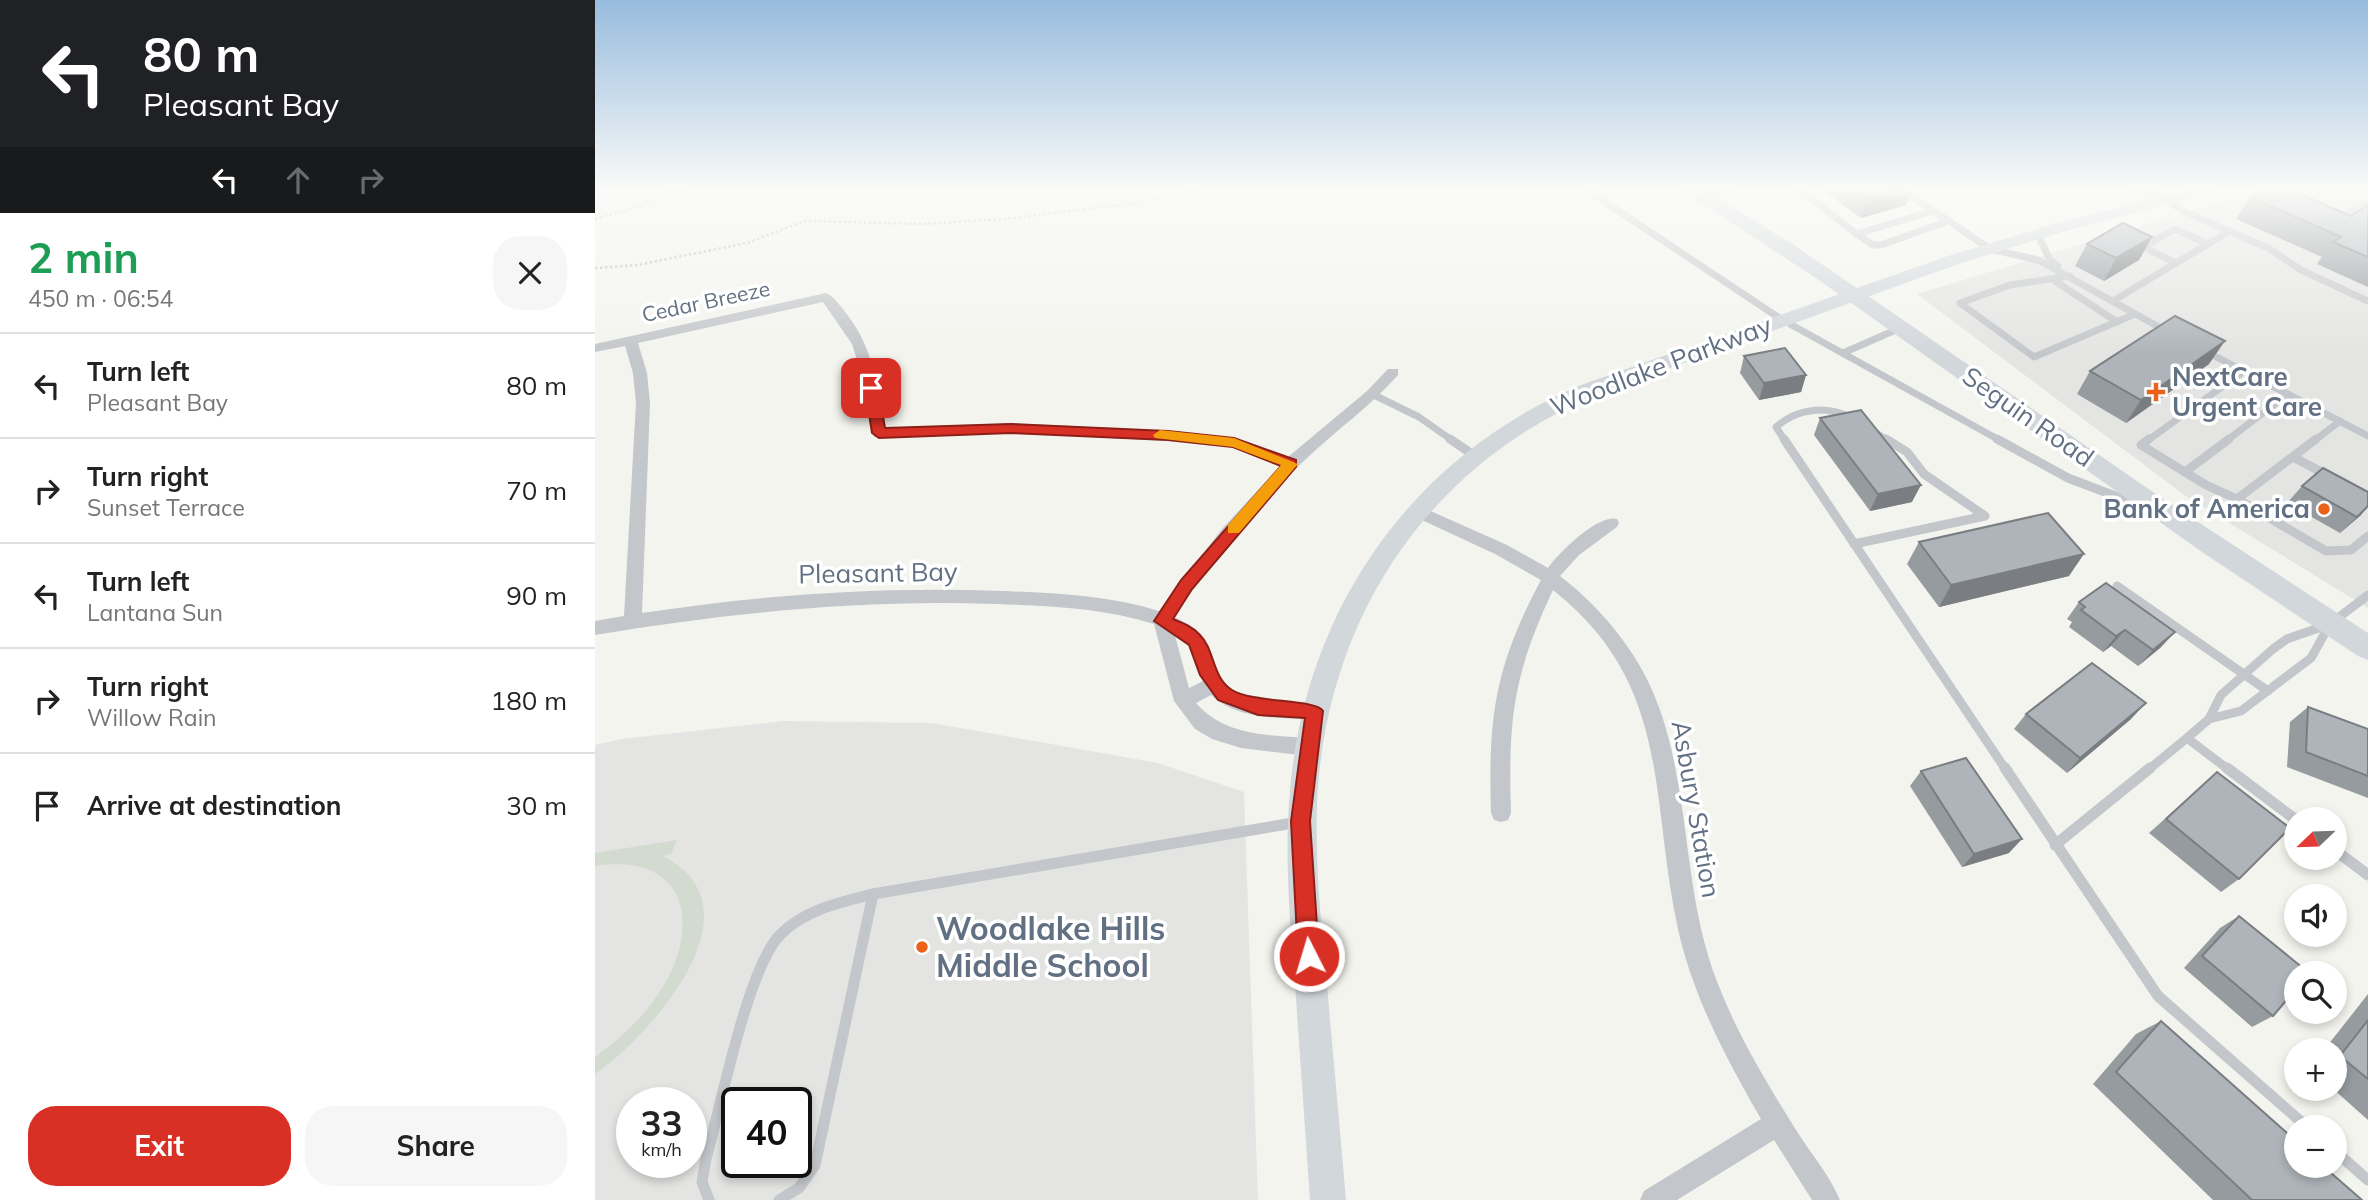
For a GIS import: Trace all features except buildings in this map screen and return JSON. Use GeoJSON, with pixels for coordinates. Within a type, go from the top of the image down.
{"type":"FeatureCollection","features":[{"type":"Feature","properties":{"kind":"main road","name":"Seguin Road"},"geometry":{"type":"LineString","coordinates":[[1774,244],[1853,294],[2171,517],[2368,648]]}},
{"type":"Feature","properties":{"kind":"street","name":"Woodlake Parkway"},"geometry":{"type":"LineString","coordinates":[[1328,1200],[1300,821],[1308,747],[1320,687],[1350,609],[1393,540],[1417,511],[1475,456],[1544,411],[1583,392],[1853,294],[2007,244]]}},
{"type":"Feature","properties":{"kind":"street","name":"Cedar Breeze"},"geometry":{"type":"LineString","coordinates":[[595,348],[825,297],[847,320],[860,340],[868,365],[879,433],[1011,429],[1168,436],[1234,443],[1291,464]]}},
{"type":"Feature","properties":{"kind":"street"},"geometry":{"type":"LineString","coordinates":[[630,340],[640,373],[642,402],[633,621]]}},
{"type":"Feature","properties":{"kind":"street"},"geometry":{"type":"LineString","coordinates":[[1308,747],[1238,741],[1217,734],[1195,720],[1183,701],[1162,621],[1187,585],[1291,464],[1319,436],[1374,395],[1393,372]]}},
{"type":"Feature","properties":{"kind":"street","name":"Asbury Station"},"geometry":{"type":"LineString","coordinates":[[1417,511],[1510,554],[1550,578],[1601,625],[1633,669],[1657,728],[1679,881],[1697,960],[1729,1032],[1777,1124],[1828,1200]]}},
{"type":"Feature","properties":{"kind":"street"},"geometry":{"type":"LineString","coordinates":[[1501,813],[1498,730],[1505,685],[1517,644],[1550,578],[1568,554],[1611,523]]}},
{"type":"Feature","properties":{"kind":"street","name":"Pleasant Bay"},"geometry":{"type":"LineString","coordinates":[[595,628],[779,601],[906,595],[1023,599],[1115,608],[1162,621],[1186,632],[1196,641],[1214,684]]}},
{"type":"Feature","properties":{"kind":"street"},"geometry":{"type":"LineString","coordinates":[[1183,701],[1214,684],[1224,695],[1258,708],[1314,711]]}},
{"type":"Feature","properties":{"kind":"street"},"geometry":{"type":"LineString","coordinates":[[1653,1200],[1777,1124]]}},
{"type":"Feature","properties":{"kind":"lane"},"geometry":{"type":"LineString","coordinates":[[1667,244],[1780,320],[2068,478],[2171,517]]}},
{"type":"Feature","properties":{"kind":"lane"},"geometry":{"type":"LineString","coordinates":[[1982,244],[1990,249],[2038,260],[2181,338]]}},
{"type":"Feature","properties":{"kind":"lane"},"geometry":{"type":"LineString","coordinates":[[2042,244],[2050,260],[2070,276]]}},
{"type":"Feature","properties":{"kind":"lane"},"geometry":{"type":"LineString","coordinates":[[2148,244],[2143,247],[2176,263]]}},
{"type":"Feature","properties":{"kind":"lane"},"geometry":{"type":"LineString","coordinates":[[2113,301],[2208,244]]}},
{"type":"Feature","properties":{"kind":"lane"},"geometry":{"type":"LineString","coordinates":[[2259,244],[2301,270],[2368,301]]}},
{"type":"Feature","properties":{"kind":"lane"},"geometry":{"type":"LineString","coordinates":[[2055,281],[2070,276]]}},
{"type":"Feature","properties":{"kind":"lane"},"geometry":{"type":"LineString","coordinates":[[2117,322],[2055,281],[2040,279],[2024,285],[2010,285],[1960,303],[2034,357],[2117,322],[2135,314]]}},
{"type":"Feature","properties":{"kind":"lane"},"geometry":{"type":"LineString","coordinates":[[1843,353],[1900,327]]}},
{"type":"Feature","properties":{"kind":"lane"},"geometry":{"type":"LineString","coordinates":[[2191,344],[2368,436]]}},
{"type":"Feature","properties":{"kind":"lane"},"geometry":{"type":"LineString","coordinates":[[2244,371],[2141,444],[2185,472],[2326,551],[2351,550],[2368,536]]}},
{"type":"Feature","properties":{"kind":"lane"},"geometry":{"type":"LineString","coordinates":[[2185,472],[2288,394]]}},
{"type":"Feature","properties":{"kind":"lane"},"geometry":{"type":"LineString","coordinates":[[1374,395],[1419,417],[1475,456]]}},
{"type":"Feature","properties":{"kind":"lane"},"geometry":{"type":"LineString","coordinates":[[1854,544],[1985,516],[1924,474],[1907,452],[1841,411],[1829,408],[1787,415],[1776,427],[1854,544],[2055,845],[2158,996],[2293,1115]]}},
{"type":"Feature","properties":{"kind":"lane"},"geometry":{"type":"LineString","coordinates":[[2237,499],[2340,421]]}},
{"type":"Feature","properties":{"kind":"lane"},"geometry":{"type":"LineString","coordinates":[[2293,457],[2336,480]]}},
{"type":"Feature","properties":{"kind":"lane"},"geometry":{"type":"LineString","coordinates":[[2117,586],[2268,691]]}},
{"type":"Feature","properties":{"kind":"lane"},"geometry":{"type":"LineString","coordinates":[[2055,845],[2209,719],[2221,695],[2242,674],[2287,639],[2330,624],[2368,594]]}},
{"type":"Feature","properties":{"kind":"lane"},"geometry":{"type":"LineString","coordinates":[[2209,719],[2241,711],[2311,658],[2330,624]]}},
{"type":"Feature","properties":{"kind":"lane"},"geometry":{"type":"LineString","coordinates":[[2187,738],[2284,811]]}},
{"type":"Feature","properties":{"kind":"lane"},"geometry":{"type":"LineString","coordinates":[[709,1200],[702,1182],[706,1159],[760,964],[781,935],[803,918],[831,905],[873,894],[1300,821]]}},
{"type":"Feature","properties":{"kind":"lane"},"geometry":{"type":"LineString","coordinates":[[2347,859],[2368,875]]}},
{"type":"Feature","properties":{"kind":"lane"},"geometry":{"type":"LineString","coordinates":[[779,1200],[799,1188],[815,1165],[873,894]]}},
{"type":"Feature","properties":{"kind":"lane"},"geometry":{"type":"LineString","coordinates":[[2347,1162],[2368,1180]]}},
{"type":"Feature","properties":{"kind":"path"},"geometry":{"type":"LineString","coordinates":[[595,268],[637,265],[742,244]]}},
{"type":"Feature","properties":{"kind":"shaded area"},"geometry":{"type":"Polygon","coordinates":[[[2082,244],[2368,244],[2368,608],[2187,497],[1917,294],[2082,244]]]}},
{"type":"Feature","properties":{"kind":"shaded area","name":"Woodlake Hills Middle School"},"geometry":{"type":"Polygon","coordinates":[[[784,721],[932,723],[1158,763],[1244,792],[1258,1200],[595,1200],[595,745],[621,739],[784,721]]]}},
{"type":"Feature","properties":{"kind":"shaded area"},"geometry":{"type":"Polygon","coordinates":[[[677,840],[671,854],[663,856],[692,879],[703,907],[701,938],[688,970],[668,1002],[644,1031],[595,1074],[595,1057],[632,1026],[662,988],[675,963],[681,939],[682,916],[677,897],[666,881],[649,870],[625,864],[595,866],[595,853],[677,840]]]}},
{"type":"Feature","properties":{"kind":"slow traffic"},"geometry":{"type":"LineString","coordinates":[[1160,435],[1234,443],[1291,464],[1234,529]]}},
{"type":"Feature","properties":{"kind":"place","name":"NextCare Urgent Care"},"geometry":{"type":"Point","coordinates":[2156,392]}},
{"type":"Feature","properties":{"kind":"place","name":"Bank of America"},"geometry":{"type":"Point","coordinates":[2324,509]}},
{"type":"Feature","properties":{"kind":"place","name":"Woodlake Hills Middle School"},"geometry":{"type":"Point","coordinates":[922,947]}},
{"type":"Feature","properties":{"kind":"route"},"geometry":{"type":"LineString","coordinates":[[871,388],[879,433],[1011,429],[1086,430],[1168,436],[1234,443],[1291,464],[1187,585],[1162,621],[1186,632],[1196,641],[1206,670],[1224,695],[1258,708],[1314,711],[1300,821],[1309,956]]}}]}
